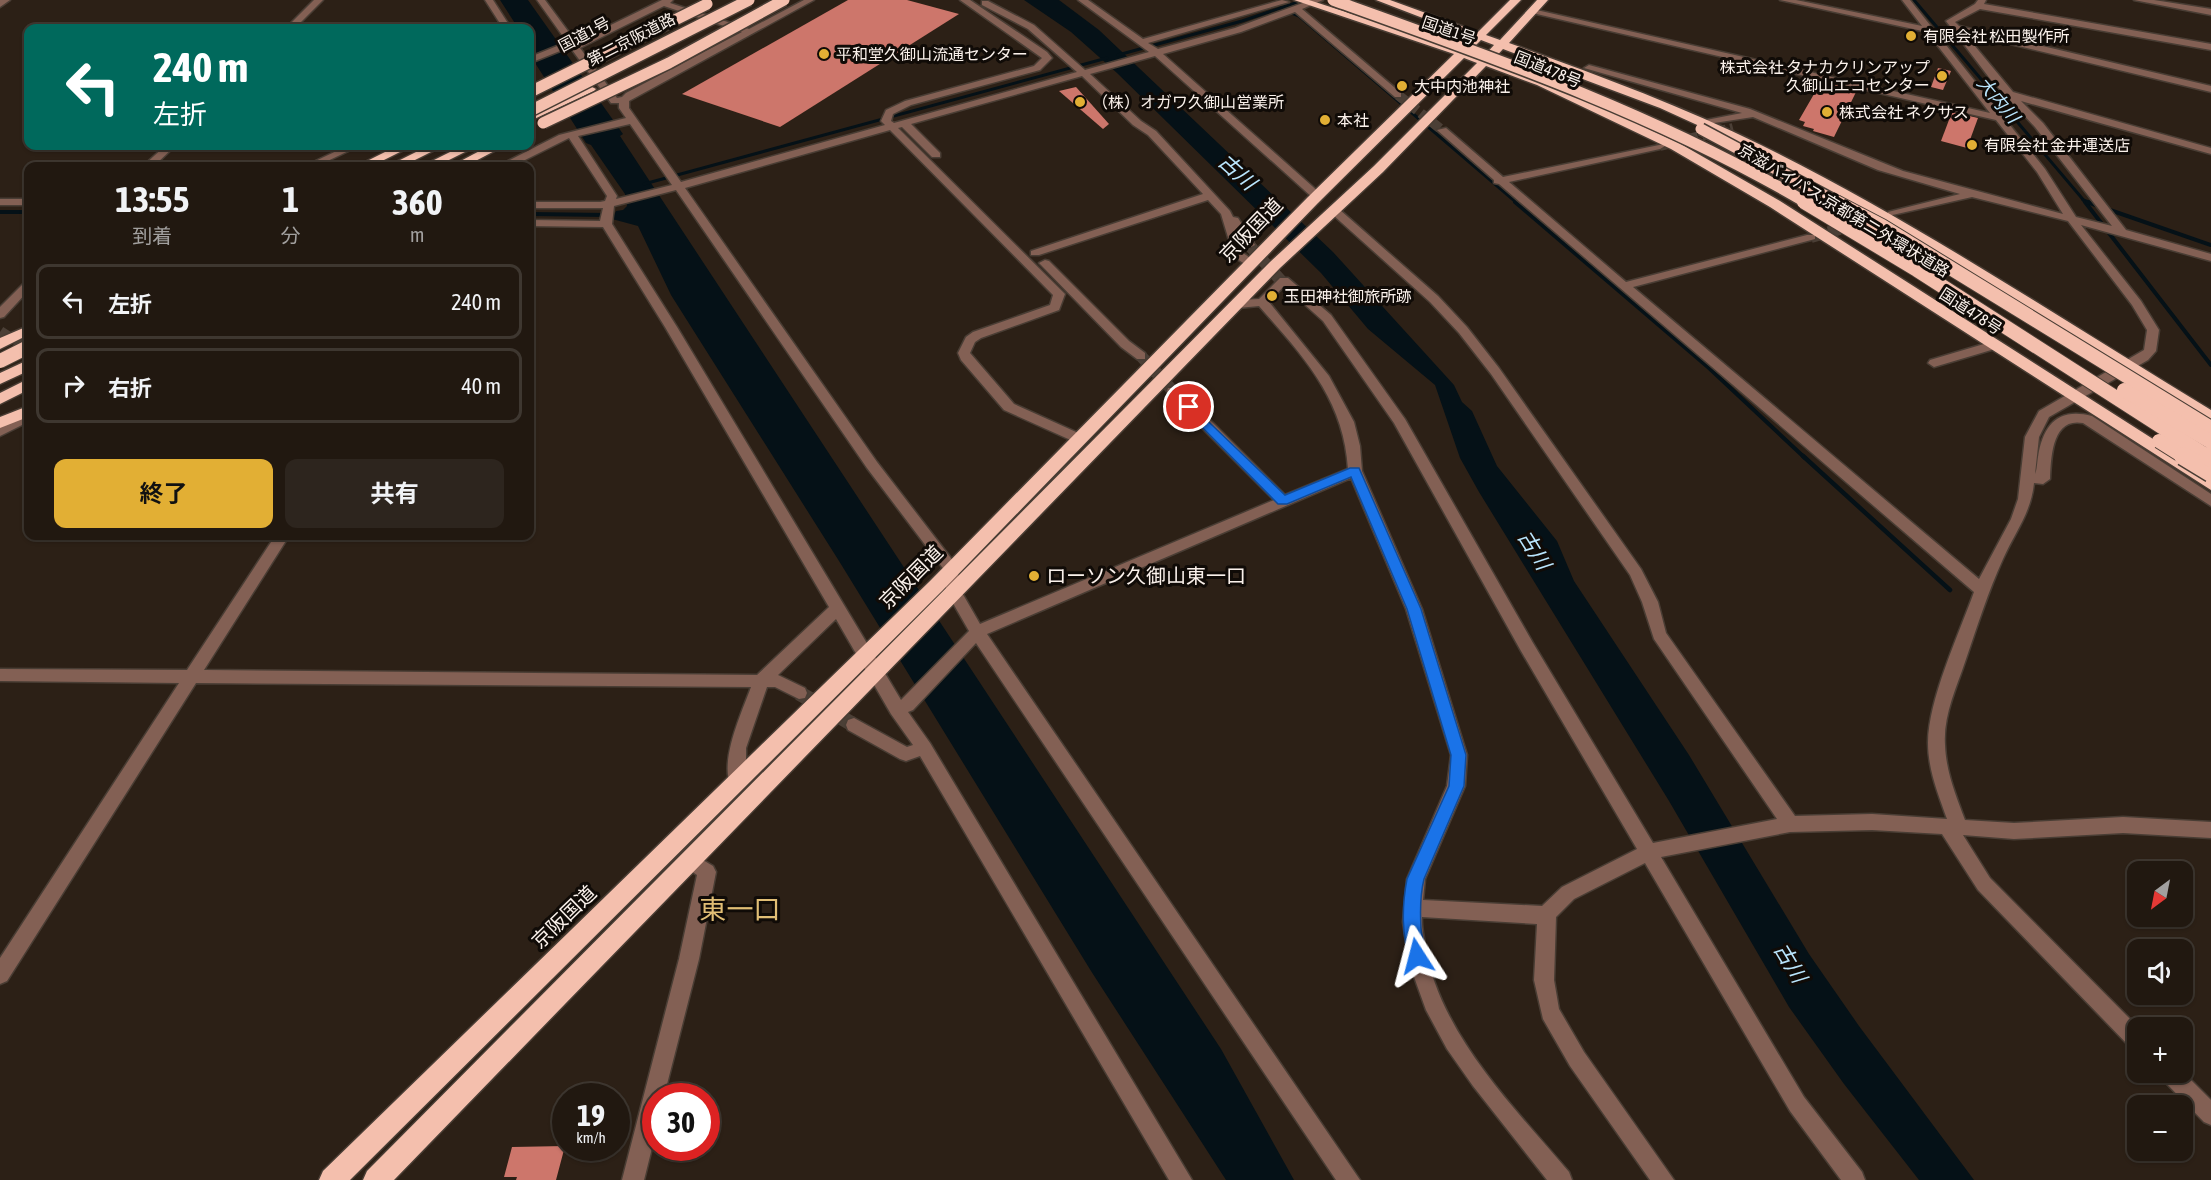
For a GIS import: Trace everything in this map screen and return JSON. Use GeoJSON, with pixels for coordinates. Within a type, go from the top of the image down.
{"type":"FeatureCollection","features":[{"type":"Feature","properties":{"kind":"highway","name":"国道1号"},"geometry":{"type":"LineString","coordinates":[[534,81],[687,0]]}},
{"type":"Feature","properties":{"kind":"highway"},"geometry":{"type":"LineString","coordinates":[[534,90],[701,0]]}},
{"type":"Feature","properties":{"kind":"highway"},"geometry":{"type":"LineString","coordinates":[[579,66],[714,0]]}},
{"type":"Feature","properties":{"kind":"highway","name":"第二京阪道路"},"geometry":{"type":"LineString","coordinates":[[534,98],[731,0]]}},
{"type":"Feature","properties":{"kind":"highway","name":"第二京阪道路"},"geometry":{"type":"LineString","coordinates":[[534,109],[749,0]]}},
{"type":"Feature","properties":{"kind":"highway"},"geometry":{"type":"LineString","coordinates":[[534,116],[772,0]]}},
{"type":"Feature","properties":{"kind":"highway"},"geometry":{"type":"LineString","coordinates":[[628,69],[785,0]]}},
{"type":"Feature","properties":{"kind":"highway"},"geometry":{"type":"LineString","coordinates":[[534,128],[669,63],[785,0]]}},
{"type":"Feature","properties":{"kind":"highway","name":"京滋バイパス;京都第二外環状道路"},"geometry":{"type":"LineString","coordinates":[[1334,0],[1615,106],[1757,175],[1887,251],[2074,374],[2211,458]]}},
{"type":"Feature","properties":{"kind":"highway","name":"京滋バイパス;京都第二外環状道路"},"geometry":{"type":"LineString","coordinates":[[1355,0],[1581,83],[1668,120],[1754,162],[1901,247],[2090,369],[2211,442]]}},
{"type":"Feature","properties":{"kind":"highway","name":"国道1号"},"geometry":{"type":"LineString","coordinates":[[1381,0],[1501,45]]}},
{"type":"Feature","properties":{"kind":"highway","name":"京阪国道"},"geometry":{"type":"LineString","coordinates":[[946,592],[952,570],[1080,439],[1254,254],[1315,198],[1516,0]]}},
{"type":"Feature","properties":{"kind":"highway","name":"京阪国道"},"geometry":{"type":"LineString","coordinates":[[332,1180],[737,782],[875,660],[1275,265],[1334,214],[1485,62],[1543,0]]}},
{"type":"Feature","properties":{"kind":"highway","name":"国道1号"},"geometry":{"type":"LineString","coordinates":[[1308,4],[1466,51],[1485,62]]}},
{"type":"Feature","properties":{"kind":"highway","name":"国道478号"},"geometry":{"type":"LineString","coordinates":[[1501,45],[1645,98],[1808,173],[1892,217],[2126,367],[2211,417]]}},
{"type":"Feature","properties":{"kind":"highway","name":"国道478号"},"geometry":{"type":"LineString","coordinates":[[1485,62],[1574,96],[1675,146],[1994,345],[2211,484]]}},
{"type":"Feature","properties":{"kind":"highway"},"geometry":{"type":"LineString","coordinates":[[1703,126],[1882,226],[2211,428]]}},
{"type":"Feature","properties":{"kind":"highway"},"geometry":{"type":"LineString","coordinates":[[1675,146],[1780,198],[2211,473]]}},
{"type":"Feature","properties":{"kind":"highway"},"geometry":{"type":"LineString","coordinates":[[372,162],[397,150]]}},
{"type":"Feature","properties":{"kind":"highway"},"geometry":{"type":"LineString","coordinates":[[395,162],[419,150]]}},
{"type":"Feature","properties":{"kind":"highway"},"geometry":{"type":"LineString","coordinates":[[402,162],[428,150]]}},
{"type":"Feature","properties":{"kind":"highway"},"geometry":{"type":"LineString","coordinates":[[428,162],[453,150]]}},
{"type":"Feature","properties":{"kind":"highway"},"geometry":{"type":"LineString","coordinates":[[437,162],[462,150]]}},
{"type":"Feature","properties":{"kind":"highway"},"geometry":{"type":"LineString","coordinates":[[464,162],[490,150]]}},
{"type":"Feature","properties":{"kind":"highway"},"geometry":{"type":"LineString","coordinates":[[0,344],[24,332]]}},
{"type":"Feature","properties":{"kind":"highway"},"geometry":{"type":"LineString","coordinates":[[0,361],[24,349]]}},
{"type":"Feature","properties":{"kind":"highway"},"geometry":{"type":"LineString","coordinates":[[0,379],[24,366]]}},
{"type":"Feature","properties":{"kind":"highway"},"geometry":{"type":"LineString","coordinates":[[0,399],[24,386]]}},
{"type":"Feature","properties":{"kind":"highway"},"geometry":{"type":"LineString","coordinates":[[0,423],[24,413]]}},
{"type":"Feature","properties":{"kind":"highway","name":"京阪国道"},"geometry":{"type":"LineString","coordinates":[[376,1180],[691,861],[875,660]]}},
{"type":"Feature","properties":{"kind":"street"},"geometry":{"type":"LineString","coordinates":[[0,4],[6,0]]}},
{"type":"Feature","properties":{"kind":"street"},"geometry":{"type":"LineString","coordinates":[[294,24],[319,0]]}},
{"type":"Feature","properties":{"kind":"street"},"geometry":{"type":"LineString","coordinates":[[489,0],[504,24]]}},
{"type":"Feature","properties":{"kind":"street"},"geometry":{"type":"LineString","coordinates":[[541,0],[570,44],[614,101],[625,100]]}},
{"type":"Feature","properties":{"kind":"street"},"geometry":{"type":"LineString","coordinates":[[810,0],[629,95],[625,100],[624,108],[680,185],[872,465],[952,570]]}},
{"type":"Feature","properties":{"kind":"street"},"geometry":{"type":"LineString","coordinates":[[964,0],[1044,54],[1047,58],[1045,63],[1037,68],[895,108],[890,112],[886,121],[899,125],[1035,253],[1125,344],[1141,356]]}},
{"type":"Feature","properties":{"kind":"street"},"geometry":{"type":"LineString","coordinates":[[980,0],[1031,27],[1086,72],[1137,123],[1152,133],[1209,196],[1233,218],[1238,231],[1254,254]]}},
{"type":"Feature","properties":{"kind":"street"},"geometry":{"type":"LineString","coordinates":[[1082,0],[1141,42],[1315,198]]}},
{"type":"Feature","properties":{"kind":"street"},"geometry":{"type":"LineString","coordinates":[[1784,0],[1929,30]]}},
{"type":"Feature","properties":{"kind":"street"},"geometry":{"type":"LineString","coordinates":[[1906,0],[2041,171],[2071,218],[2137,304],[2153,330],[2150,351],[2074,398],[2043,414],[2032,437],[2028,478],[2018,519],[1999,552],[1982,590],[1938,716],[1936,744],[1940,775],[1953,828],[1984,884],[2127,1030]]}},
{"type":"Feature","properties":{"kind":"street"},"geometry":{"type":"LineString","coordinates":[[2138,0],[2211,12]]}},
{"type":"Feature","properties":{"kind":"street"},"geometry":{"type":"LineString","coordinates":[[2196,0],[2201,10]]}},
{"type":"Feature","properties":{"kind":"street"},"geometry":{"type":"LineString","coordinates":[[1141,42],[1223,20],[1281,1],[1308,4],[1381,81],[1398,94]]}},
{"type":"Feature","properties":{"kind":"street"},"geometry":{"type":"LineString","coordinates":[[534,58],[666,2],[751,32]]}},
{"type":"Feature","properties":{"kind":"street"},"geometry":{"type":"LineString","coordinates":[[2121,230],[2039,125],[2008,93],[1950,21],[1981,3],[2211,47]]}},
{"type":"Feature","properties":{"kind":"street"},"geometry":{"type":"LineString","coordinates":[[534,206],[614,204],[1155,54],[1238,30],[1308,4]]}},
{"type":"Feature","properties":{"kind":"street"},"geometry":{"type":"LineString","coordinates":[[1532,12],[1998,118]]}},
{"type":"Feature","properties":{"kind":"street"},"geometry":{"type":"LineString","coordinates":[[1223,20],[1238,30]]}},
{"type":"Feature","properties":{"kind":"street"},"geometry":{"type":"LineString","coordinates":[[1955,28],[2211,89]]}},
{"type":"Feature","properties":{"kind":"street"},"geometry":{"type":"LineString","coordinates":[[1589,68],[1752,114],[1868,163],[1971,194],[2121,230],[2211,258]]}},
{"type":"Feature","properties":{"kind":"street"},"geometry":{"type":"LineString","coordinates":[[1381,81],[1405,95],[1417,97]]}},
{"type":"Feature","properties":{"kind":"street"},"geometry":{"type":"LineString","coordinates":[[2008,93],[2211,151]]}},
{"type":"Feature","properties":{"kind":"street"},"geometry":{"type":"LineString","coordinates":[[1703,126],[1752,114]]}},
{"type":"Feature","properties":{"kind":"street"},"geometry":{"type":"LineString","coordinates":[[515,162],[574,135],[632,120]]}},
{"type":"Feature","properties":{"kind":"street"},"geometry":{"type":"LineString","coordinates":[[1733,128],[1768,120]]}},
{"type":"Feature","properties":{"kind":"street"},"geometry":{"type":"LineString","coordinates":[[899,125],[1059,294],[1055,307],[977,335],[970,340],[964,353],[966,360],[1009,407],[1080,439]]}},
{"type":"Feature","properties":{"kind":"street"},"geometry":{"type":"LineString","coordinates":[[1442,130],[1498,181],[1982,590]]}},
{"type":"Feature","properties":{"kind":"street"},"geometry":{"type":"LineString","coordinates":[[574,135],[612,196],[614,204],[605,222]]}},
{"type":"Feature","properties":{"kind":"street"},"geometry":{"type":"LineString","coordinates":[[1498,181],[1660,146]]}},
{"type":"Feature","properties":{"kind":"street"},"geometry":{"type":"LineString","coordinates":[[1624,153],[1633,156],[1675,146]]}},
{"type":"Feature","properties":{"kind":"street"},"geometry":{"type":"LineString","coordinates":[[152,162],[166,150]]}},
{"type":"Feature","properties":{"kind":"street"},"geometry":{"type":"LineString","coordinates":[[319,162],[345,150]]}},
{"type":"Feature","properties":{"kind":"street"},"geometry":{"type":"LineString","coordinates":[[1892,217],[1938,209],[1930,204],[1971,194]]}},
{"type":"Feature","properties":{"kind":"street"},"geometry":{"type":"LineString","coordinates":[[1035,253],[1209,196]]}},
{"type":"Feature","properties":{"kind":"street"},"geometry":{"type":"LineString","coordinates":[[0,202],[24,202]]}},
{"type":"Feature","properties":{"kind":"street"},"geometry":{"type":"LineString","coordinates":[[1226,213],[1238,255],[1254,254]]}},
{"type":"Feature","properties":{"kind":"street"},"geometry":{"type":"LineString","coordinates":[[1334,214],[1434,299],[1463,330],[1495,371],[1636,573],[1650,602],[1659,635],[1785,825]]}},
{"type":"Feature","properties":{"kind":"street"},"geometry":{"type":"LineString","coordinates":[[534,223],[605,222]]}},
{"type":"Feature","properties":{"kind":"street"},"geometry":{"type":"LineString","coordinates":[[605,222],[671,327],[837,608],[875,660],[924,748],[1182,1180]]}},
{"type":"Feature","properties":{"kind":"street"},"geometry":{"type":"LineString","coordinates":[[1624,286],[1770,247],[1764,242],[1812,233]]}},
{"type":"Feature","properties":{"kind":"street"},"geometry":{"type":"LineString","coordinates":[[1238,304],[1262,302],[1284,280],[1327,318],[1329,324],[1400,422],[1538,666],[1655,851],[1797,1104],[1854,1180]]}},
{"type":"Feature","properties":{"kind":"street"},"geometry":{"type":"LineString","coordinates":[[1284,284],[1319,321],[1329,324]]}},
{"type":"Feature","properties":{"kind":"street"},"geometry":{"type":"LineString","coordinates":[[0,314],[24,289]]}},
{"type":"Feature","properties":{"kind":"street"},"geometry":{"type":"LineString","coordinates":[[1262,302],[1329,384],[1342,409],[1355,453],[1354,471],[1414,609],[1459,755],[1456,786],[1416,879],[1412,908],[1413,930],[1423,978],[1446,1029],[1461,1054],[1561,1180]]}},
{"type":"Feature","properties":{"kind":"street"},"geometry":{"type":"LineString","coordinates":[[0,314],[24,304]]}},
{"type":"Feature","properties":{"kind":"street"},"geometry":{"type":"LineString","coordinates":[[1934,363],[1994,345]]}},
{"type":"Feature","properties":{"kind":"street"},"geometry":{"type":"LineString","coordinates":[[1173,391],[1283,501]]}},
{"type":"Feature","properties":{"kind":"street"},"geometry":{"type":"LineString","coordinates":[[2028,478],[2043,478],[2044,456],[2057,425],[2067,416],[2076,415],[2087,419],[2211,501]]}},
{"type":"Feature","properties":{"kind":"street"},"geometry":{"type":"LineString","coordinates":[[0,432],[24,419]]}},
{"type":"Feature","properties":{"kind":"street"},"geometry":{"type":"LineString","coordinates":[[902,707],[974,635],[1354,471]]}},
{"type":"Feature","properties":{"kind":"street"},"geometry":{"type":"LineString","coordinates":[[0,975],[279,540]]}},
{"type":"Feature","properties":{"kind":"street"},"geometry":{"type":"LineString","coordinates":[[946,592],[1349,1180]]}},
{"type":"Feature","properties":{"kind":"street"},"geometry":{"type":"LineString","coordinates":[[737,782],[738,748],[761,681],[837,608]]}},
{"type":"Feature","properties":{"kind":"street"},"geometry":{"type":"LineString","coordinates":[[0,675],[777,681],[799,693]]}},
{"type":"Feature","properties":{"kind":"street"},"geometry":{"type":"LineString","coordinates":[[854,725],[906,754],[924,748]]}},
{"type":"Feature","properties":{"kind":"street"},"geometry":{"type":"LineString","coordinates":[[1412,908],[1536,916],[1547,914],[1568,894],[1655,851],[1785,825],[1872,822],[2014,831],[2124,825],[2211,830]]}},
{"type":"Feature","properties":{"kind":"street"},"geometry":{"type":"LineString","coordinates":[[633,1180],[689,959],[707,872],[691,861]]}},
{"type":"Feature","properties":{"kind":"street"},"geometry":{"type":"LineString","coordinates":[[1547,914],[1544,980],[1550,1012],[1577,1059],[1663,1180]]}},
{"type":"Feature","properties":{"kind":"street"},"geometry":{"type":"LineString","coordinates":[[2180,1083],[2211,1115]]}},
{"type":"Feature","properties":{"kind":"water"},"geometry":{"type":"Polygon","coordinates":[[[500,0],[528,0],[623,134],[620,136],[1221,1049],[1294,1180],[1226,1180],[1091,971],[839,561],[671,295],[638,226],[612,219],[616,211],[623,210],[627,206],[625,194],[591,145],[586,143],[534,61],[534,24],[515,24],[500,0]]]}},
{"type":"Feature","properties":{"kind":"water","name":"古川"},"geometry":{"type":"Polygon","coordinates":[[[1024,0],[1059,0],[1099,30],[1333,252],[1454,385],[1462,402],[1472,411],[1497,466],[1557,541],[1574,581],[1689,755],[1809,954],[1859,1026],[1974,1180],[1919,1180],[1844,1084],[1789,1007],[1669,801],[1479,492],[1460,458],[1435,385],[1368,329],[1321,273],[1117,73],[1071,32],[1024,0]]]}},
{"type":"Feature","properties":{"kind":"building","name":"平和堂久御山流通センター"},"geometry":{"type":"Polygon","coordinates":[[[848,0],[907,0],[959,14],[780,127],[682,94],[848,0]]]}},
{"type":"Feature","properties":{"kind":"building","name":"株式会社 タナカクリンアップ 久御山エコセンター"},"geometry":{"type":"Polygon","coordinates":[[[1938,68],[1951,71],[1943,90],[1931,87],[1938,68]]]}},
{"type":"Feature","properties":{"kind":"building","name":"株式会社 ネクサス"},"geometry":{"type":"Polygon","coordinates":[[[1821,82],[1857,90],[1834,137],[1813,131],[1814,129],[1803,126],[1805,122],[1799,120],[1821,82]]]}},
{"type":"Feature","properties":{"kind":"building","name":"（株）オガワ久御山営業所"},"geometry":{"type":"Polygon","coordinates":[[[1076,87],[1109,124],[1103,129],[1059,91],[1076,87]]]}},
{"type":"Feature","properties":{"kind":"building"},"geometry":{"type":"Polygon","coordinates":[[[1952,112],[1978,118],[1967,148],[1941,141],[1952,112]]]}},
{"type":"Feature","properties":{"kind":"building"},"geometry":{"type":"Polygon","coordinates":[[[552,1146],[552,1161],[561,1161],[556,1180],[516,1180],[517,1177],[504,1177],[512,1147],[552,1146]]]}},
{"type":"Feature","properties":{"kind":"waterway"},"geometry":{"type":"LineString","coordinates":[[1280,8],[1304,0]]}},
{"type":"Feature","properties":{"kind":"waterway","name":"大内川"},"geometry":{"type":"LineString","coordinates":[[1914,0],[2084,200]]}},
{"type":"Feature","properties":{"kind":"waterway"},"geometry":{"type":"LineString","coordinates":[[1118,55],[1242,21],[1280,8]]}},
{"type":"Feature","properties":{"kind":"waterway"},"geometry":{"type":"LineString","coordinates":[[1280,8],[1299,16],[1517,203]]}},
{"type":"Feature","properties":{"kind":"waterway"},"geometry":{"type":"LineString","coordinates":[[644,184],[1107,58]]}},
{"type":"Feature","properties":{"kind":"waterway"},"geometry":{"type":"LineString","coordinates":[[2084,200],[2092,203]]}},
{"type":"Feature","properties":{"kind":"waterway"},"geometry":{"type":"LineString","coordinates":[[1515,202],[1709,368],[1805,458]]}},
{"type":"Feature","properties":{"kind":"waterway"},"geometry":{"type":"LineString","coordinates":[[2085,202],[2211,365]]}},
{"type":"Feature","properties":{"kind":"waterway"},"geometry":{"type":"LineString","coordinates":[[2087,202],[2211,245]]}},
{"type":"Feature","properties":{"kind":"waterway"},"geometry":{"type":"LineString","coordinates":[[0,212],[24,212]]}},
{"type":"Feature","properties":{"kind":"waterway"},"geometry":{"type":"LineString","coordinates":[[534,214],[607,215]]}},
{"type":"Feature","properties":{"kind":"waterway"},"geometry":{"type":"LineString","coordinates":[[1803,456],[1950,590]]}},
{"type":"Feature","properties":{"kind":"tunnel"},"geometry":{"type":"LineString","coordinates":[[1398,95],[1442,130]]}},
{"type":"Feature","properties":{"kind":"tunnel"},"geometry":{"type":"LineString","coordinates":[[1660,146],[1733,128]]}},
{"type":"Feature","properties":{"kind":"tunnel"},"geometry":{"type":"LineString","coordinates":[[1811,237],[1880,218]]}},
{"type":"Feature","properties":{"kind":"tunnel"},"geometry":{"type":"LineString","coordinates":[[1249,245],[1284,284]]}},
{"type":"Feature","properties":{"kind":"tunnel"},"geometry":{"type":"LineString","coordinates":[[0,332],[24,347]]}},
{"type":"Feature","properties":{"kind":"tunnel"},"geometry":{"type":"LineString","coordinates":[[1141,356],[1173,391]]}},
{"type":"Feature","properties":{"kind":"tunnel"},"geometry":{"type":"LineString","coordinates":[[799,693],[854,725]]}},
{"type":"Feature","properties":{"kind":"place","name":"有限会社 松田製作所"},"geometry":{"type":"Point","coordinates":[1911,36]}},
{"type":"Feature","properties":{"kind":"place","name":"平和堂久御山流通センター"},"geometry":{"type":"Point","coordinates":[824,54]}},
{"type":"Feature","properties":{"kind":"place","name":"株式会社 タナカクリンアップ 久御山エコセンター"},"geometry":{"type":"Point","coordinates":[1942,76]}},
{"type":"Feature","properties":{"kind":"place","name":"大中内池神社"},"geometry":{"type":"Point","coordinates":[1402,86]}},
{"type":"Feature","properties":{"kind":"place","name":"（株）オガワ久御山営業所"},"geometry":{"type":"Point","coordinates":[1080,102]}},
{"type":"Feature","properties":{"kind":"place","name":"株式会社 ネクサス"},"geometry":{"type":"Point","coordinates":[1827,112]}},
{"type":"Feature","properties":{"kind":"place","name":"本社"},"geometry":{"type":"Point","coordinates":[1325,120]}},
{"type":"Feature","properties":{"kind":"place","name":"有限会社 金井運送店"},"geometry":{"type":"Point","coordinates":[1972,145]}},
{"type":"Feature","properties":{"kind":"place","name":"玉田神社御旅所跡"},"geometry":{"type":"Point","coordinates":[1272,296]}},
{"type":"Feature","properties":{"kind":"place","name":"ローソン久御山東一口"},"geometry":{"type":"Point","coordinates":[1034,576]}},
{"type":"Feature","properties":{"kind":"district","name":"東一口"},"geometry":{"type":"Point","coordinates":[740,910]}},
{"type":"Feature","properties":{"kind":"route"},"geometry":{"type":"LineString","coordinates":[[1189,407],[1283,501],[1354,471],[1414,609],[1459,755],[1456,786],[1443,822],[1416,879],[1412,894],[1413,930],[1417,956]]}}]}
